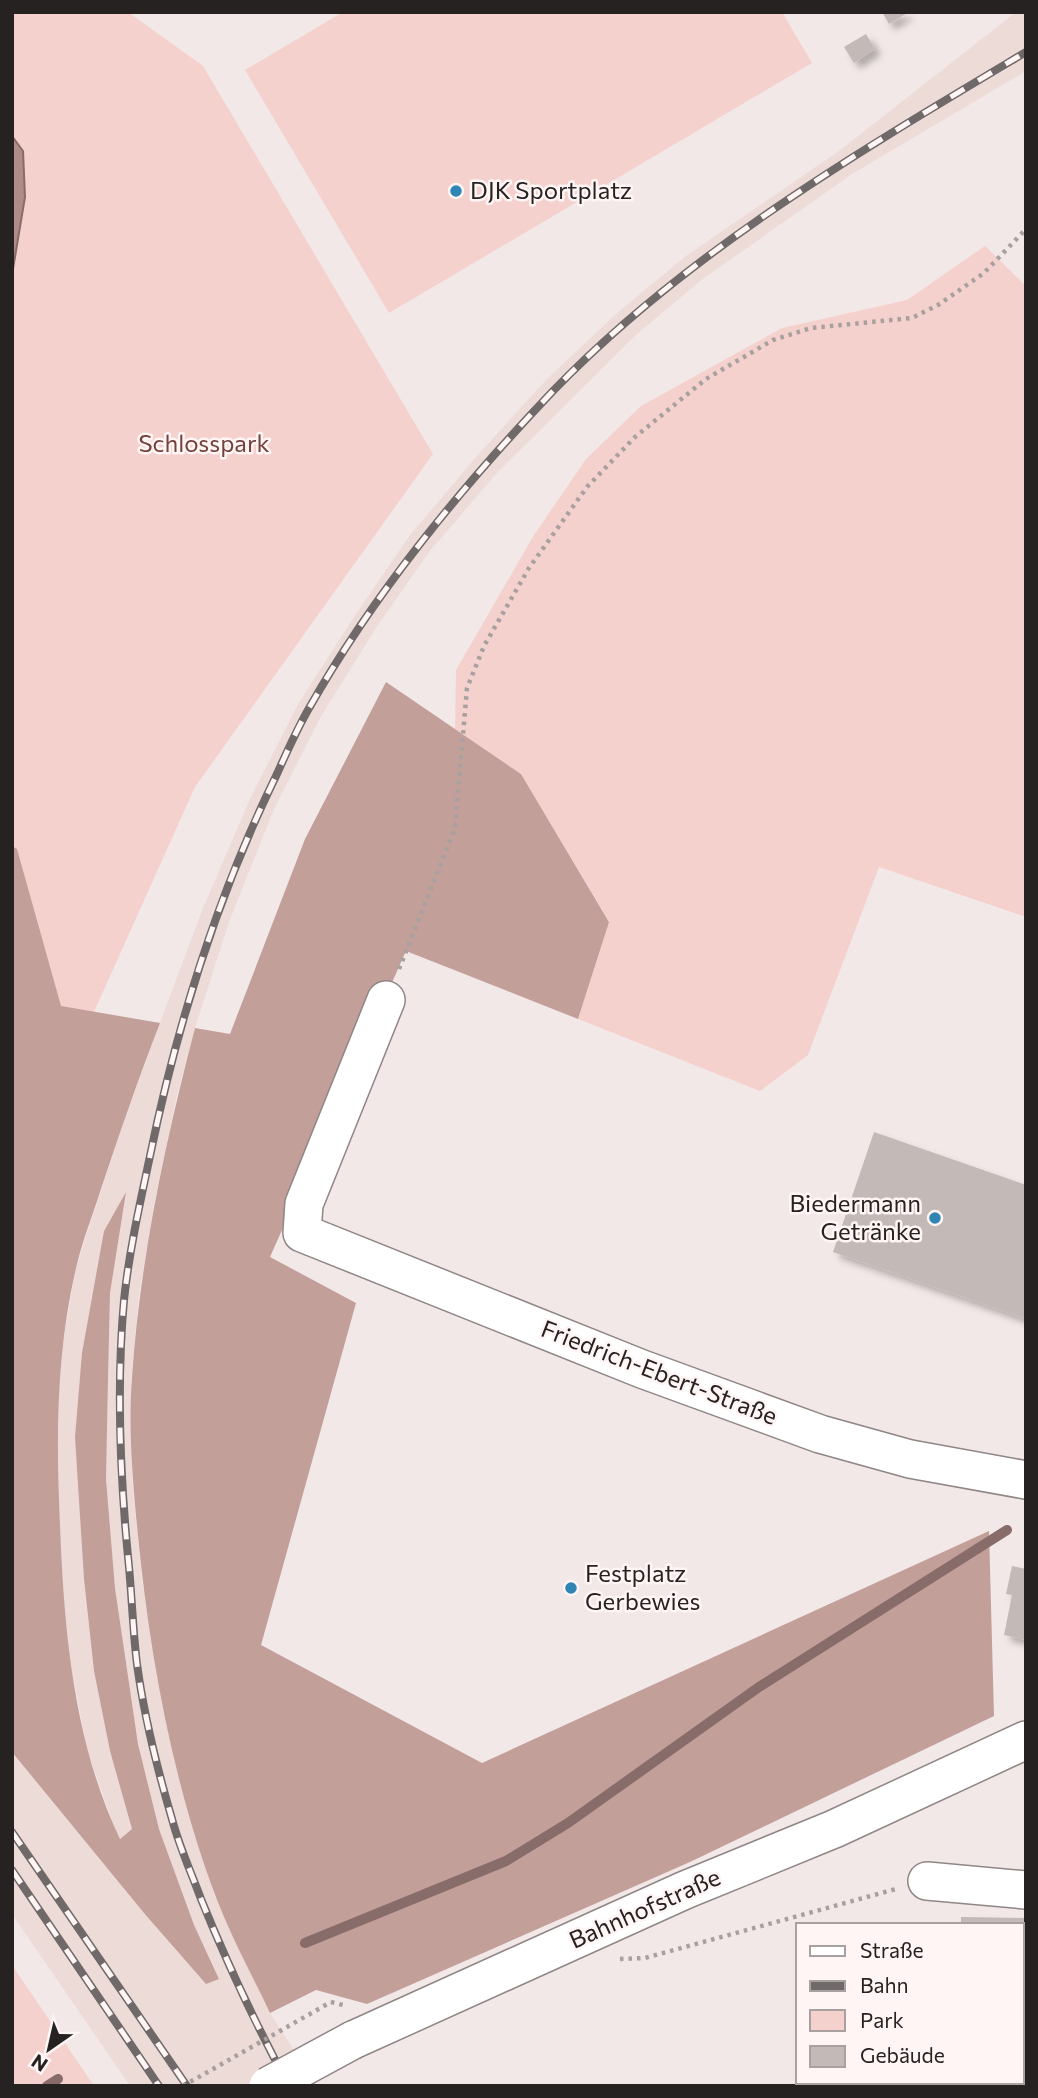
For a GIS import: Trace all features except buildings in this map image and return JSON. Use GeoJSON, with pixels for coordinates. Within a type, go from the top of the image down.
{"type":"FeatureCollection","features":[{"type":"Feature","properties":{"kind":"street","name":"Friedrich-Ebert-Straße"},"geometry":{"type":"LineString","coordinates":[[386,1000],[304,1204],[302,1233],[642,1369],[820,1434],[910,1459],[1026,1480]]}},
{"type":"Feature","properties":{"kind":"street","name":"Bahnhofstraße"},"geometry":{"type":"LineString","coordinates":[[268,2086],[353,2040],[685,1890],[834,1829],[1026,1740]]}},
{"type":"Feature","properties":{"kind":"street"},"geometry":{"type":"LineString","coordinates":[[927,1881],[1026,1890]]}},
{"type":"Feature","properties":{"kind":"path"},"geometry":{"type":"LineString","coordinates":[[386,1000],[455,828],[467,688],[484,646],[529,568],[587,487],[635,437],[717,373],[773,340],[811,328],[912,318],[938,305],[984,273],[1026,229]]}},
{"type":"Feature","properties":{"kind":"path"},"geometry":{"type":"LineString","coordinates":[[607,1959],[645,1958],[927,1881]]}},
{"type":"Feature","properties":{"kind":"path"},"geometry":{"type":"LineString","coordinates":[[183,2086],[331,2002]]}},
{"type":"Feature","properties":{"kind":"shaded area"},"geometry":{"type":"Polygon","coordinates":[[[1016,12],[1026,12],[1026,71],[852,174],[700,281],[635,336],[496,474],[429,552],[376,628],[320,718],[274,809],[229,922],[177,1095],[154,1204],[139,1295],[131,1380],[132,1477],[142,1581],[156,1668],[191,1819],[224,1917],[270,2013],[317,2086],[130,2086],[12,1914],[12,1752],[144,1913],[219,1978],[194,1925],[159,1829],[138,1744],[115,1588],[106,1479],[110,1293],[125,1194],[104,1231],[84,1579],[94,1671],[110,1751],[132,1829],[119,1840],[88,1753],[72,1672],[62,1585],[56,1439],[59,1366],[76,1267],[130,1102],[203,908],[250,799],[298,704],[410,535],[476,457],[547,379],[616,314],[686,256],[839,151],[1016,12]]]}},
{"type":"Feature","properties":{"kind":"shaded area"},"geometry":{"type":"Polygon","coordinates":[[[12,136],[23,151],[25,197],[12,275],[12,136]]]}},
{"type":"Feature","properties":{"kind":"shaded area"},"geometry":{"type":"Polygon","coordinates":[[[386,682],[521,774],[609,922],[578,1019],[406,951],[270,1257],[356,1303],[261,1645],[482,1763],[989,1531],[994,1716],[690,1862],[367,2004],[316,1990],[270,2013],[229,1929],[207,1872],[192,1826],[168,1730],[150,1632],[134,1497],[132,1377],[141,1289],[155,1201],[195,1028],[230,1034],[305,839],[386,682]]]}},
{"type":"Feature","properties":{"kind":"shaded area"},"geometry":{"type":"Polygon","coordinates":[[[12,846],[17,849],[61,1006],[160,1023],[84,1239],[69,1300],[61,1364],[58,1428],[62,1565],[74,1686],[82,1725],[104,1802],[120,1839],[132,1829],[110,1751],[94,1671],[84,1579],[75,1437],[82,1353],[104,1231],[126,1192],[110,1293],[106,1479],[115,1588],[138,1744],[159,1829],[194,1925],[219,1979],[206,1984],[12,1752],[12,846]]]}},
{"type":"Feature","properties":{"kind":"green space","name":"Schlosspark"},"geometry":{"type":"Polygon","coordinates":[[[12,12],[128,12],[203,66],[433,454],[195,787],[80,1043],[12,1463],[12,12]]]}},
{"type":"Feature","properties":{"kind":"green space","name":"DJK Sportplatz"},"geometry":{"type":"Polygon","coordinates":[[[343,12],[782,12],[812,63],[389,313],[245,70],[343,12]]]}},
{"type":"Feature","properties":{"kind":"green space"},"geometry":{"type":"Polygon","coordinates":[[[985,246],[1026,286],[1026,917],[879,867],[808,1055],[760,1091],[578,1019],[609,921],[521,774],[455,729],[456,670],[534,535],[586,459],[641,406],[782,328],[907,300],[985,246]]]}},
{"type":"Feature","properties":{"kind":"green space"},"geometry":{"type":"Polygon","coordinates":[[[12,1965],[94,2086],[12,2086],[12,1965]]]}},
{"type":"Feature","properties":{"kind":"waterway"},"geometry":{"type":"LineString","coordinates":[[305,1943],[506,1861],[568,1823],[759,1687],[1007,1530]]}},
{"type":"Feature","properties":{"kind":"waterway"},"geometry":{"type":"LineString","coordinates":[[47,2086],[58,2079]]}},
{"type":"Feature","properties":{"kind":"railway"},"geometry":{"type":"LineString","coordinates":[[289,2086],[211,1923],[166,1800],[147,1722],[137,1664],[123,1500],[120,1367],[129,1264],[173,1058],[217,915],[291,743],[334,667],[420,544],[484,466],[552,392],[604,341],[718,249],[839,166],[1026,52]]}},
{"type":"Feature","properties":{"kind":"railway"},"geometry":{"type":"LineString","coordinates":[[12,1832],[187,2086]]}},
{"type":"Feature","properties":{"kind":"railway"},"geometry":{"type":"LineString","coordinates":[[12,1870],[159,2086]]}},
{"type":"Feature","properties":{"kind":"place","name":"DJK Sportplatz"},"geometry":{"type":"Point","coordinates":[456,191]}},
{"type":"Feature","properties":{"kind":"place","name":"Biedermann Getränke"},"geometry":{"type":"Point","coordinates":[935,1218]}},
{"type":"Feature","properties":{"kind":"place","name":"Festplatz Gerbewies"},"geometry":{"type":"Point","coordinates":[571,1588]}}]}
